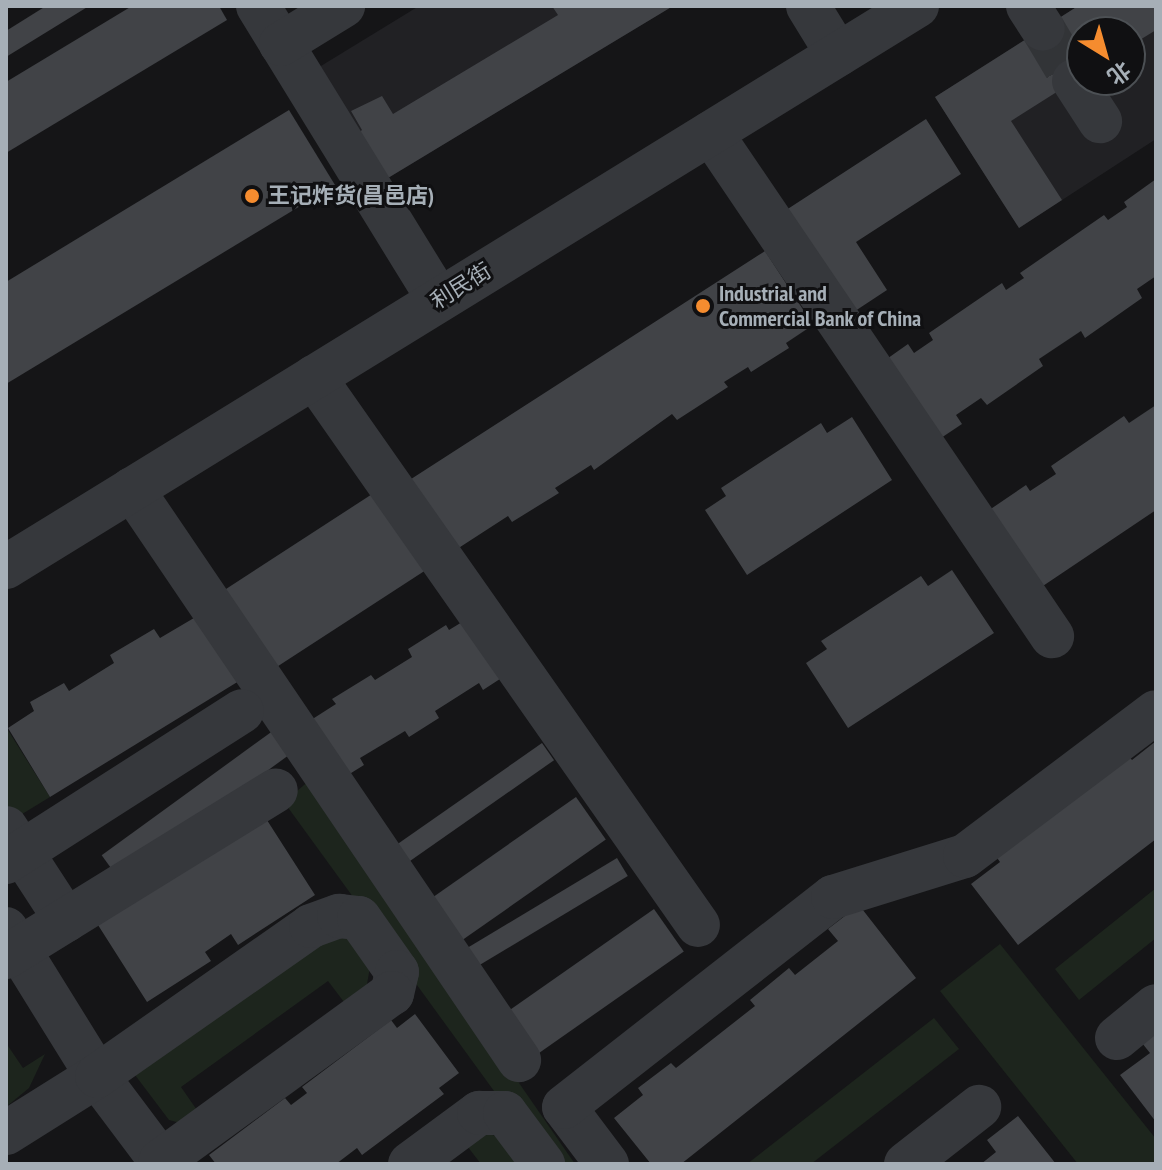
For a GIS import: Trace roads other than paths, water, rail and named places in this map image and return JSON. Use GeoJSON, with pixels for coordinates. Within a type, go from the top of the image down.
{"type":"FeatureCollection","features":[{"type":"Feature","properties":{"kind":"street"},"geometry":{"type":"LineString","coordinates":[[258,6],[439,300]]}},
{"type":"Feature","properties":{"kind":"street"},"geometry":{"type":"LineString","coordinates":[[281,44],[343,6]]}},
{"type":"Feature","properties":{"kind":"street"},"geometry":{"type":"LineString","coordinates":[[808,6],[838,55]]}},
{"type":"Feature","properties":{"kind":"street","name":"利民街"},"geometry":{"type":"LineString","coordinates":[[6,567],[917,6]]}},
{"type":"Feature","properties":{"kind":"street"},"geometry":{"type":"LineString","coordinates":[[1084,96],[1100,121]]}},
{"type":"Feature","properties":{"kind":"street"},"geometry":{"type":"LineString","coordinates":[[711,133],[1052,636]]}},
{"type":"Feature","properties":{"kind":"street"},"geometry":{"type":"LineString","coordinates":[[314,377],[698,925]]}},
{"type":"Feature","properties":{"kind":"street"},"geometry":{"type":"LineString","coordinates":[[132,489],[519,1060]]}},
{"type":"Feature","properties":{"kind":"street"},"geometry":{"type":"LineString","coordinates":[[66,920],[11,847],[242,711]]}},
{"type":"Feature","properties":{"kind":"street"},"geometry":{"type":"LineString","coordinates":[[607,1164],[564,1107],[833,897],[965,856],[1156,712]]}},
{"type":"Feature","properties":{"kind":"street"},"geometry":{"type":"LineString","coordinates":[[6,1133],[97,1076],[311,926],[339,916],[359,918],[397,972],[392,993],[162,1163],[97,1076],[10,945],[66,920],[276,790]]}},
{"type":"Feature","properties":{"kind":"street"},"geometry":{"type":"LineString","coordinates":[[1117,1038],[1156,1006]]}},
{"type":"Feature","properties":{"kind":"street"},"geometry":{"type":"LineString","coordinates":[[906,1164],[979,1107]]}},
{"type":"Feature","properties":{"kind":"street"},"geometry":{"type":"LineString","coordinates":[[410,1164],[479,1113],[505,1113],[543,1164]]}},
{"type":"Feature","properties":{"kind":"tunnel"},"geometry":{"type":"LineString","coordinates":[[1043,29],[1066,68]]}},
{"type":"Feature","properties":{"kind":"place","name":"王记炸货(昌邑店)"},"geometry":{"type":"Point","coordinates":[252,196]}},
{"type":"Feature","properties":{"kind":"place","name":"Industrial and Commercial Bank of China"},"geometry":{"type":"Point","coordinates":[703,306]}}]}
